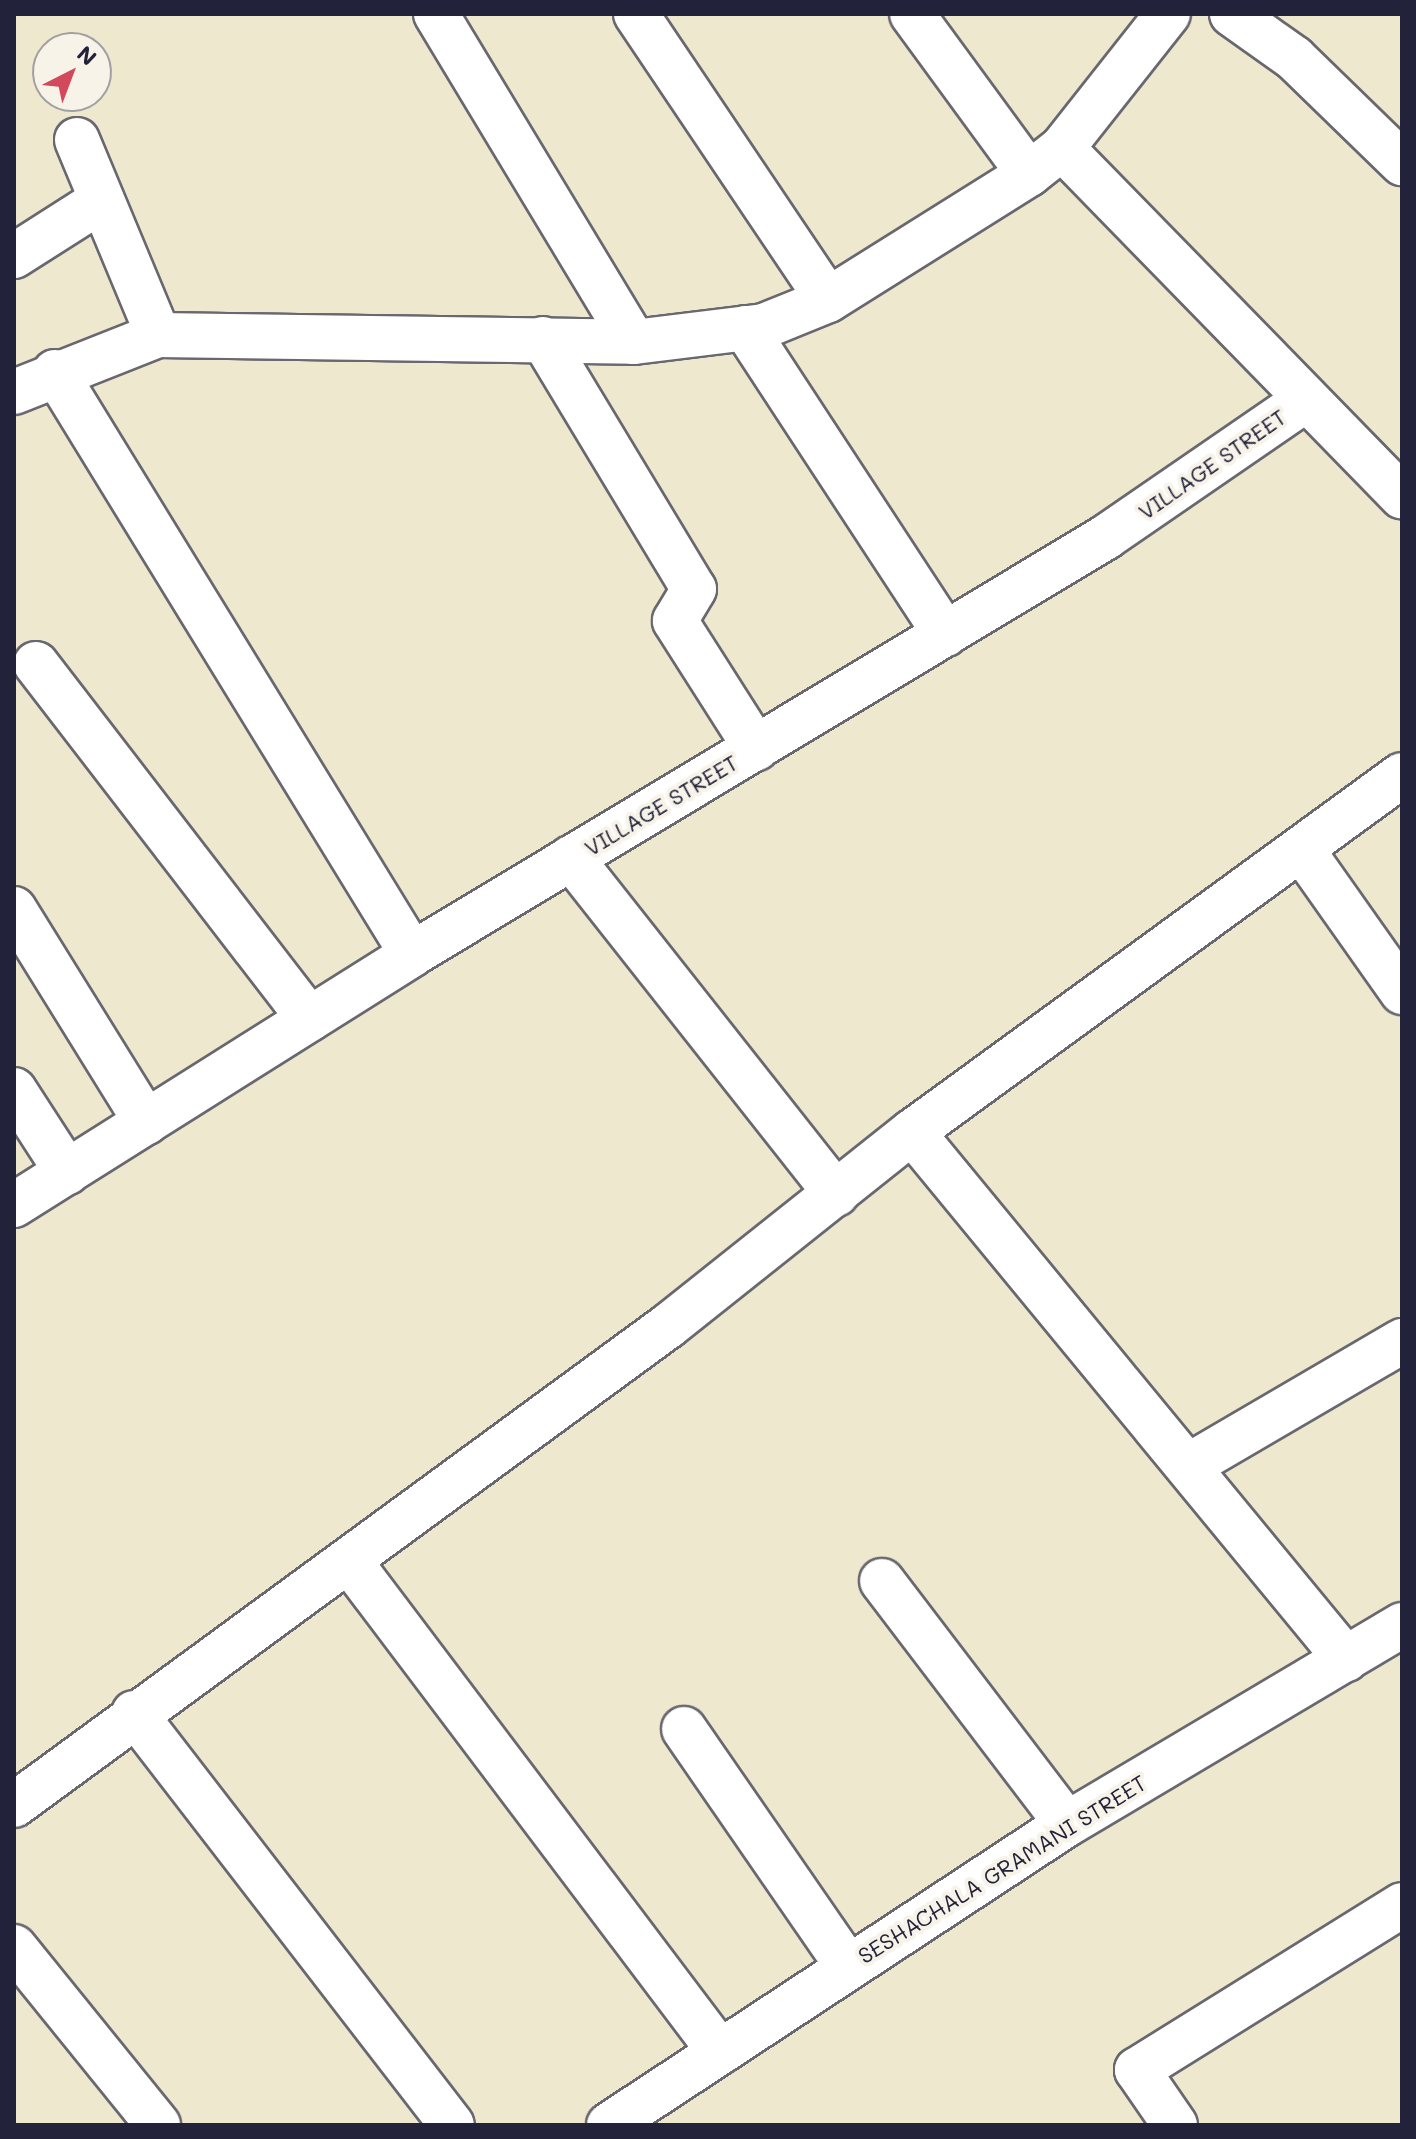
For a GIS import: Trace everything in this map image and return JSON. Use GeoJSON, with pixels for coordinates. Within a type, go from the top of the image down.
{"type":"FeatureCollection","features":[{"type":"Feature","properties":{"kind":"street"},"geometry":{"type":"LineString","coordinates":[[436,14],[634,342]]}},
{"type":"Feature","properties":{"kind":"street"},"geometry":{"type":"LineString","coordinates":[[636,14],[828,300]]}},
{"type":"Feature","properties":{"kind":"street"},"geometry":{"type":"LineString","coordinates":[[912,14],[1046,161],[1305,400],[1402,496]]}},
{"type":"Feature","properties":{"kind":"street"},"geometry":{"type":"LineString","coordinates":[[1232,14],[1294,58],[1402,163]]}},
{"type":"Feature","properties":{"kind":"street"},"geometry":{"type":"LineString","coordinates":[[14,392],[55,372],[158,335],[634,342],[745,328],[828,300],[1046,161],[1167,15]]}},
{"type":"Feature","properties":{"kind":"street"},"geometry":{"type":"LineString","coordinates":[[77,140],[158,335]]}},
{"type":"Feature","properties":{"kind":"street"},"geometry":{"type":"LineString","coordinates":[[14,256],[102,200]]}},
{"type":"Feature","properties":{"kind":"street"},"geometry":{"type":"LineString","coordinates":[[745,328],[945,634]]}},
{"type":"Feature","properties":{"kind":"street"},"geometry":{"type":"LineString","coordinates":[[543,339],[694,589],[675,621],[756,748]]}},
{"type":"Feature","properties":{"kind":"street"},"geometry":{"type":"LineString","coordinates":[[55,372],[412,954]]}},
{"type":"Feature","properties":{"kind":"street","name":"VILLAGE STREET"},"geometry":{"type":"LineString","coordinates":[[14,1205],[412,954],[1106,537],[1305,400]]}},
{"type":"Feature","properties":{"kind":"street"},"geometry":{"type":"LineString","coordinates":[[36,664],[309,1019]]}},
{"type":"Feature","properties":{"kind":"street"},"geometry":{"type":"LineString","coordinates":[[14,1805],[134,1713],[350,1562],[656,1335],[912,1132],[1402,775]]}},
{"type":"Feature","properties":{"kind":"street"},"geometry":{"type":"LineString","coordinates":[[1302,850],[1402,992]]}},
{"type":"Feature","properties":{"kind":"street"},"geometry":{"type":"LineString","coordinates":[[571,858],[836,1194]]}},
{"type":"Feature","properties":{"kind":"street"},"geometry":{"type":"LineString","coordinates":[[14,909],[146,1122]]}},
{"type":"Feature","properties":{"kind":"street"},"geometry":{"type":"LineString","coordinates":[[14,1090],[67,1172]]}},
{"type":"Feature","properties":{"kind":"street"},"geometry":{"type":"LineString","coordinates":[[912,1132],[1190,1465],[1346,1659]]}},
{"type":"Feature","properties":{"kind":"street"},"geometry":{"type":"LineString","coordinates":[[1190,1465],[1402,1341]]}},
{"type":"Feature","properties":{"kind":"street"},"geometry":{"type":"LineString","coordinates":[[350,1562],[720,2052]]}},
{"type":"Feature","properties":{"kind":"street"},"geometry":{"type":"LineString","coordinates":[[882,1581],[1067,1824]]}},
{"type":"Feature","properties":{"kind":"street","name":"SESHACHALA GRAMANI STREET"},"geometry":{"type":"LineString","coordinates":[[609,2125],[1067,1824],[1402,1625]]}},
{"type":"Feature","properties":{"kind":"street"},"geometry":{"type":"LineString","coordinates":[[134,1713],[452,2125]]}},
{"type":"Feature","properties":{"kind":"street"},"geometry":{"type":"LineString","coordinates":[[684,1729],[848,1967]]}},
{"type":"Feature","properties":{"kind":"street"},"geometry":{"type":"LineString","coordinates":[[1175,2125],[1137,2070],[1396,1921]]}},
{"type":"Feature","properties":{"kind":"street"},"geometry":{"type":"LineString","coordinates":[[14,1947],[158,2125]]}}]}
